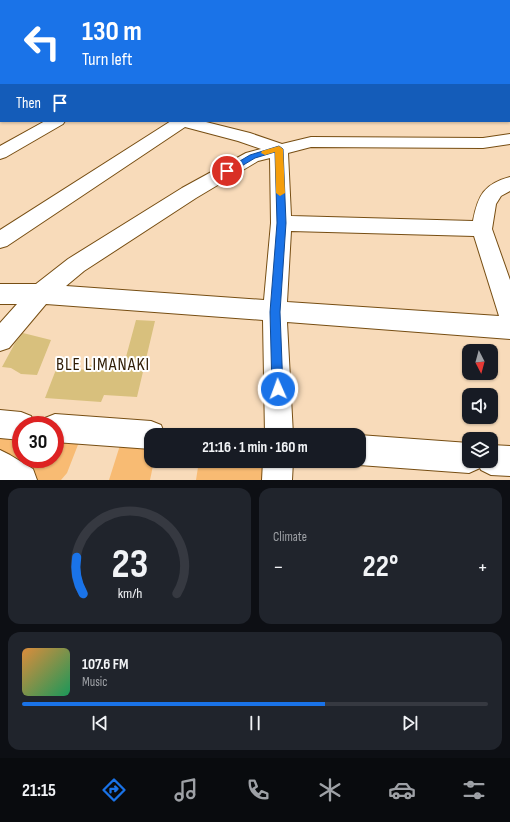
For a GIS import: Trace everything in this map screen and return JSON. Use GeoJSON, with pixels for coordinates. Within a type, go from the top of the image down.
{"type":"FeatureCollection","features":[{"type":"Feature","properties":{"kind":"street"},"geometry":{"type":"LineString","coordinates":[[0,153],[56,122]]}},
{"type":"Feature","properties":{"kind":"street"},"geometry":{"type":"LineString","coordinates":[[0,240],[181,122]]}},
{"type":"Feature","properties":{"kind":"street"},"geometry":{"type":"LineString","coordinates":[[187,122],[244,137],[279,149]]}},
{"type":"Feature","properties":{"kind":"street"},"geometry":{"type":"LineString","coordinates":[[0,340],[41,294],[76,265],[189,192],[252,156],[311,142],[483,143],[510,139]]}},
{"type":"Feature","properties":{"kind":"street"},"geometry":{"type":"LineString","coordinates":[[279,149],[281,223],[275,312],[279,428]]}},
{"type":"Feature","properties":{"kind":"street"},"geometry":{"type":"LineString","coordinates":[[510,183],[494,191],[486,204],[482,228],[510,314]]}},
{"type":"Feature","properties":{"kind":"street"},"geometry":{"type":"LineString","coordinates":[[281,223],[482,228]]}},
{"type":"Feature","properties":{"kind":"street"},"geometry":{"type":"LineString","coordinates":[[0,294],[41,294],[510,328]]}},
{"type":"Feature","properties":{"kind":"street"},"geometry":{"type":"LineString","coordinates":[[0,424],[12,425]]}},
{"type":"Feature","properties":{"kind":"street"},"geometry":{"type":"LineString","coordinates":[[64,429],[144,435]]}},
{"type":"Feature","properties":{"kind":"street"},"geometry":{"type":"LineString","coordinates":[[366,451],[462,457]]}},
{"type":"Feature","properties":{"kind":"street"},"geometry":{"type":"LineString","coordinates":[[498,460],[510,461]]}},
{"type":"Feature","properties":{"kind":"street"},"geometry":{"type":"LineString","coordinates":[[0,465],[22,480]]}},
{"type":"Feature","properties":{"kind":"street"},"geometry":{"type":"LineString","coordinates":[[277,480],[278,468]]}},
{"type":"Feature","properties":{"kind":"shaded area"},"geometry":{"type":"Polygon","coordinates":[[[0,431],[12,432],[12,464],[0,456],[0,431]]]}},
{"type":"Feature","properties":{"kind":"shaded area"},"geometry":{"type":"Polygon","coordinates":[[[64,436],[81,437],[67,473],[61,480],[38,480],[19,468],[64,468],[64,436]]]}},
{"type":"Feature","properties":{"kind":"shaded area"},"geometry":{"type":"Polygon","coordinates":[[[122,439],[144,441],[144,468],[153,468],[150,480],[109,480],[122,439]]]}},
{"type":"Feature","properties":{"kind":"shaded area"},"geometry":{"type":"Polygon","coordinates":[[[198,468],[270,468],[269,480],[196,480],[198,468]]]}},
{"type":"Feature","properties":{"kind":"building"},"geometry":{"type":"Polygon","coordinates":[[[136,320],[155,321],[137,397],[104,395],[101,402],[45,398],[57,367],[88,370],[90,365],[123,368],[136,320]]]}},
{"type":"Feature","properties":{"kind":"building"},"geometry":{"type":"Polygon","coordinates":[[[23,333],[51,340],[37,375],[21,374],[11,368],[2,367],[15,343],[23,333]]]}},
{"type":"Feature","properties":{"kind":"slow traffic"},"geometry":{"type":"LineString","coordinates":[[265,153],[279,149],[280,193]]}},
{"type":"Feature","properties":{"kind":"district","name":"BLE LIMANAKI"},"geometry":{"type":"Point","coordinates":[103,364]}},
{"type":"Feature","properties":{"kind":"route"},"geometry":{"type":"LineString","coordinates":[[227,171],[252,156],[279,149],[281,223],[275,312],[278,389]]}}]}
